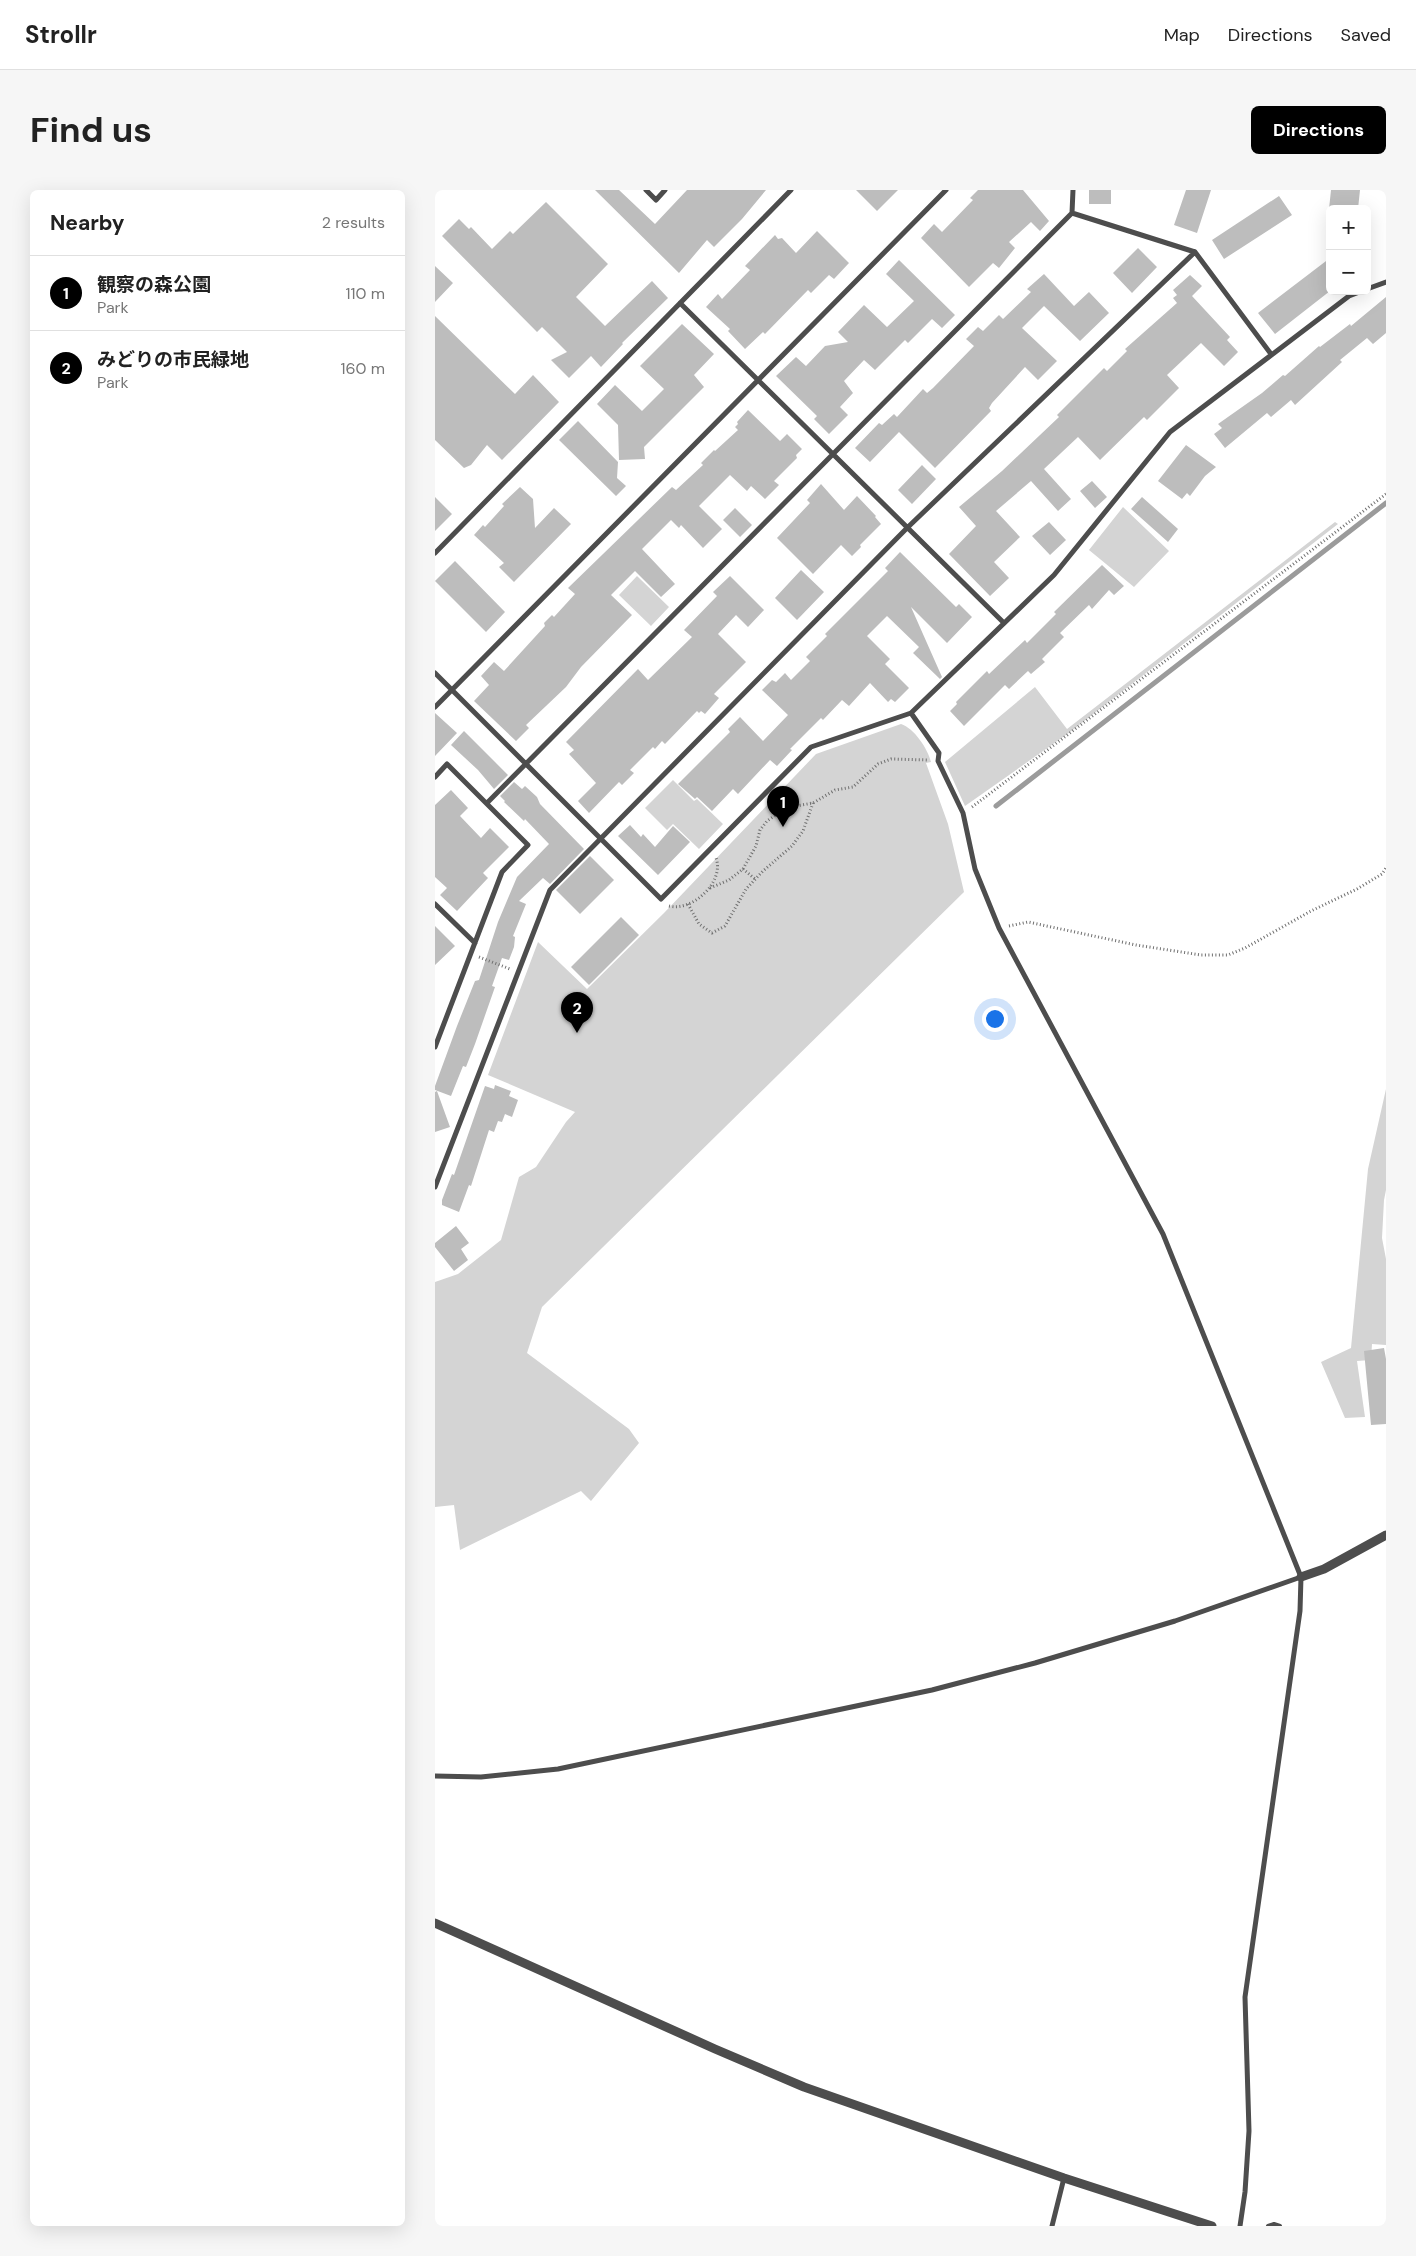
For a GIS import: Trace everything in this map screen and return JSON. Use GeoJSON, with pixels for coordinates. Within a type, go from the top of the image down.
{"type":"FeatureCollection","features":[{"type":"Feature","properties":{"kind":"street"},"geometry":{"type":"LineString","coordinates":[[646,190],[656,200],[665,190]]}},
{"type":"Feature","properties":{"kind":"street"},"geometry":{"type":"LineString","coordinates":[[435,553],[791,190]]}},
{"type":"Feature","properties":{"kind":"street"},"geometry":{"type":"LineString","coordinates":[[435,707],[946,190]]}},
{"type":"Feature","properties":{"kind":"street"},"geometry":{"type":"LineString","coordinates":[[487,803],[527,765],[1072,213],[1073,190]]}},
{"type":"Feature","properties":{"kind":"street"},"geometry":{"type":"LineString","coordinates":[[1072,213],[1195,252],[1271,354]]}},
{"type":"Feature","properties":{"kind":"street"},"geometry":{"type":"LineString","coordinates":[[435,1187],[550,890],[907,528],[1195,252]]}},
{"type":"Feature","properties":{"kind":"street"},"geometry":{"type":"LineString","coordinates":[[1371,288],[1386,282]]}},
{"type":"Feature","properties":{"kind":"street"},"geometry":{"type":"LineString","coordinates":[[435,673],[661,899],[811,747],[911,713],[1053,575],[1170,432],[1352,295]]}},
{"type":"Feature","properties":{"kind":"street"},"geometry":{"type":"LineString","coordinates":[[680,303],[1004,623]]}},
{"type":"Feature","properties":{"kind":"street"},"geometry":{"type":"LineString","coordinates":[[911,713],[939,753],[938,761],[963,813],[975,869],[999,928],[1163,1234],[1301,1577],[1300,1611],[1245,1997],[1249,2131],[1245,2192],[1240,2226]]}},
{"type":"Feature","properties":{"kind":"street"},"geometry":{"type":"LineString","coordinates":[[435,778],[447,764],[527,845],[502,872],[436,1039],[435,1048]]}},
{"type":"Feature","properties":{"kind":"street"},"geometry":{"type":"LineString","coordinates":[[435,904],[475,943]]}},
{"type":"Feature","properties":{"kind":"street"},"geometry":{"type":"LineString","coordinates":[[435,1776],[481,1777],[558,1769],[932,1690],[1035,1663],[1175,1621],[1324,1569],[1386,1535]]}},
{"type":"Feature","properties":{"kind":"street"},"geometry":{"type":"LineString","coordinates":[[435,1923],[697,2042],[804,2087],[1063,2178],[1212,2226]]}},
{"type":"Feature","properties":{"kind":"street"},"geometry":{"type":"LineString","coordinates":[[1052,2226],[1063,2178]]}},
{"type":"Feature","properties":{"kind":"lane"},"geometry":{"type":"LineString","coordinates":[[1268,2226],[1274,2224],[1280,2226]]}},
{"type":"Feature","properties":{"kind":"path"},"geometry":{"type":"LineString","coordinates":[[963,813],[1386,494]]}},
{"type":"Feature","properties":{"kind":"path"},"geometry":{"type":"LineString","coordinates":[[661,899],[670,907],[680,908],[695,901],[710,888],[729,880],[743,869],[756,846],[760,830],[767,821],[790,807],[813,803],[835,790],[853,786],[878,764],[891,759],[938,761]]}},
{"type":"Feature","properties":{"kind":"path"},"geometry":{"type":"LineString","coordinates":[[688,904],[699,924],[712,932],[725,926],[742,895],[755,879],[792,846],[803,831],[813,803]]}},
{"type":"Feature","properties":{"kind":"path"},"geometry":{"type":"LineString","coordinates":[[709,850],[715,854],[718,863],[710,888]]}},
{"type":"Feature","properties":{"kind":"path"},"geometry":{"type":"LineString","coordinates":[[999,928],[1028,922],[1136,945],[1201,956],[1228,955],[1245,948],[1311,910],[1357,889],[1382,874],[1386,868]]}},
{"type":"Feature","properties":{"kind":"path"},"geometry":{"type":"LineString","coordinates":[[743,869],[755,879]]}},
{"type":"Feature","properties":{"kind":"path"},"geometry":{"type":"LineString","coordinates":[[471,954],[518,972]]}},
{"type":"Feature","properties":{"kind":"shaded area"},"geometry":{"type":"Polygon","coordinates":[[[1123,507],[1169,551],[1134,587],[1089,550],[1123,507]]]}},
{"type":"Feature","properties":{"kind":"shaded area"},"geometry":{"type":"Polygon","coordinates":[[[1335,522],[1338,524],[1070,732],[965,806],[945,762],[1035,687],[1067,729],[1335,522]]]}},
{"type":"Feature","properties":{"kind":"shaded area"},"geometry":{"type":"Polygon","coordinates":[[[637,576],[669,607],[651,626],[619,595],[637,576]]]}},
{"type":"Feature","properties":{"kind":"shaded area"},"geometry":{"type":"Polygon","coordinates":[[[901,724],[911,730],[924,745],[931,762],[926,763],[948,824],[964,892],[542,1307],[527,1353],[629,1429],[639,1443],[591,1501],[581,1491],[460,1550],[454,1505],[435,1507],[435,1282],[458,1274],[501,1240],[519,1177],[536,1167],[566,1122],[575,1112],[488,1075],[538,942],[587,989],[664,913],[816,754],[901,724]]]}},
{"type":"Feature","properties":{"kind":"shaded area"},"geometry":{"type":"Polygon","coordinates":[[[673,780],[694,801],[697,799],[723,824],[699,849],[673,824],[667,830],[645,808],[673,780]]]}},
{"type":"Feature","properties":{"kind":"shaded area"},"geometry":{"type":"Polygon","coordinates":[[[1386,1089],[1386,1190],[1382,1238],[1386,1259],[1386,1345],[1372,1344],[1371,1360],[1357,1361],[1365,1417],[1345,1418],[1321,1362],[1351,1348],[1368,1169],[1386,1089]]]}},
{"type":"Feature","properties":{"kind":"building"},"geometry":{"type":"Polygon","coordinates":[[[595,190],[619,190],[655,224],[687,190],[766,190],[742,219],[714,247],[707,240],[679,273],[595,190]]]}},
{"type":"Feature","properties":{"kind":"building"},"geometry":{"type":"Polygon","coordinates":[[[856,190],[898,190],[877,211],[856,190]]]}},
{"type":"Feature","properties":{"kind":"building"},"geometry":{"type":"Polygon","coordinates":[[[978,190],[1023,190],[1049,221],[1040,231],[1031,222],[1009,242],[1015,248],[999,268],[993,263],[969,287],[921,238],[934,224],[942,232],[973,200],[970,198],[978,190]]]}},
{"type":"Feature","properties":{"kind":"building"},"geometry":{"type":"Polygon","coordinates":[[[1089,190],[1111,190],[1111,204],[1089,204],[1089,190]]]}},
{"type":"Feature","properties":{"kind":"building"},"geometry":{"type":"Polygon","coordinates":[[[1186,190],[1211,190],[1197,233],[1174,225],[1186,190]]]}},
{"type":"Feature","properties":{"kind":"building"},"geometry":{"type":"Polygon","coordinates":[[[1331,190],[1360,190],[1358,205],[1329,205],[1331,190]]]}},
{"type":"Feature","properties":{"kind":"building"},"geometry":{"type":"Polygon","coordinates":[[[1279,196],[1292,215],[1224,259],[1212,240],[1279,196]]]}},
{"type":"Feature","properties":{"kind":"building"},"geometry":{"type":"Polygon","coordinates":[[[546,202],[608,264],[576,297],[605,326],[652,281],[668,298],[622,343],[601,367],[591,356],[569,378],[551,360],[567,352],[542,327],[537,332],[442,236],[459,219],[469,229],[471,227],[492,249],[510,231],[513,234],[546,202]]]}},
{"type":"Feature","properties":{"kind":"building"},"geometry":{"type":"Polygon","coordinates":[[[817,231],[849,263],[834,279],[829,275],[811,293],[808,290],[765,334],[763,332],[745,349],[728,331],[730,329],[706,307],[718,294],[722,299],[750,270],[745,266],[775,235],[778,239],[782,238],[796,253],[817,231]]]}},
{"type":"Feature","properties":{"kind":"building"},"geometry":{"type":"Polygon","coordinates":[[[1138,248],[1157,267],[1132,293],[1113,273],[1138,248]]]}},
{"type":"Feature","properties":{"kind":"building"},"geometry":{"type":"Polygon","coordinates":[[[899,260],[955,315],[942,328],[932,319],[908,343],[905,340],[875,370],[864,360],[844,381],[853,393],[840,407],[848,415],[829,434],[814,419],[817,416],[776,376],[796,357],[806,366],[825,346],[848,342],[838,332],[864,305],[887,327],[914,301],[886,274],[899,260]]]}},
{"type":"Feature","properties":{"kind":"building"},"geometry":{"type":"Polygon","coordinates":[[[1326,261],[1326,294],[1275,334],[1258,313],[1326,261]]]}},
{"type":"Feature","properties":{"kind":"building"},"geometry":{"type":"Polygon","coordinates":[[[435,266],[453,283],[435,302],[435,266]]]}},
{"type":"Feature","properties":{"kind":"building"},"geometry":{"type":"Polygon","coordinates":[[[1044,274],[1074,306],[1089,292],[1109,313],[1080,341],[1044,306],[1022,328],[1057,361],[1038,380],[1025,367],[992,403],[989,408],[991,411],[935,468],[899,432],[870,462],[855,448],[879,423],[882,425],[894,414],[897,417],[923,389],[927,393],[933,388],[974,346],[966,339],[978,327],[983,331],[999,315],[1003,319],[1031,292],[1027,289],[1044,274]]]}},
{"type":"Feature","properties":{"kind":"building"},"geometry":{"type":"Polygon","coordinates":[[[1190,275],[1202,286],[1192,296],[1230,337],[1227,340],[1238,352],[1224,366],[1201,343],[1167,375],[1179,388],[1147,420],[1144,417],[1100,460],[1078,437],[1044,469],[1071,499],[1058,511],[1031,481],[996,511],[1020,537],[994,562],[1009,578],[990,596],[949,554],[976,526],[959,507],[1002,471],[1059,417],[1057,415],[1104,368],[1107,371],[1127,351],[1125,349],[1177,303],[1173,298],[1177,295],[1173,290],[1190,275]]]}},
{"type":"Feature","properties":{"kind":"building"},"geometry":{"type":"Polygon","coordinates":[[[1386,297],[1386,333],[1373,344],[1367,338],[1340,360],[1342,362],[1295,405],[1291,400],[1271,417],[1267,413],[1225,448],[1214,434],[1222,428],[1218,424],[1262,393],[1283,375],[1285,376],[1319,346],[1350,324],[1351,326],[1386,297]]]}},
{"type":"Feature","properties":{"kind":"building"},"geometry":{"type":"Polygon","coordinates":[[[435,316],[515,394],[533,375],[559,402],[502,460],[487,445],[471,465],[464,468],[435,440],[435,316]]]}},
{"type":"Feature","properties":{"kind":"building"},"geometry":{"type":"Polygon","coordinates":[[[682,324],[714,354],[694,375],[704,387],[644,447],[645,459],[619,460],[618,425],[597,404],[615,385],[642,411],[664,389],[640,366],[682,324]]]}},
{"type":"Feature","properties":{"kind":"building"},"geometry":{"type":"Polygon","coordinates":[[[748,410],[780,441],[787,434],[802,449],[796,455],[797,458],[774,481],[779,485],[765,499],[751,486],[747,491],[730,475],[699,506],[722,529],[703,548],[681,525],[679,528],[671,520],[642,549],[675,584],[661,597],[635,571],[611,595],[632,615],[581,667],[566,687],[526,725],[529,728],[516,741],[474,701],[489,685],[481,676],[494,662],[504,671],[545,626],[544,623],[552,615],[554,617],[575,594],[568,588],[672,487],[676,490],[703,465],[701,463],[714,450],[738,430],[735,427],[738,424],[737,422],[748,410]]]}},
{"type":"Feature","properties":{"kind":"building"},"geometry":{"type":"Polygon","coordinates":[[[578,421],[618,462],[617,478],[626,486],[616,496],[559,440],[578,421]]]}},
{"type":"Feature","properties":{"kind":"building"},"geometry":{"type":"Polygon","coordinates":[[[1186,445],[1216,467],[1205,476],[1190,496],[1187,493],[1182,499],[1158,481],[1186,445]]]}},
{"type":"Feature","properties":{"kind":"building"},"geometry":{"type":"Polygon","coordinates":[[[922,465],[936,479],[912,504],[898,490],[922,465]]]}},
{"type":"Feature","properties":{"kind":"building"},"geometry":{"type":"Polygon","coordinates":[[[1092,481],[1107,497],[1095,508],[1080,491],[1092,481]]]}},
{"type":"Feature","properties":{"kind":"building"},"geometry":{"type":"Polygon","coordinates":[[[821,484],[844,510],[857,496],[881,524],[852,556],[841,545],[813,574],[777,538],[810,503],[807,500],[821,484]]]}},
{"type":"Feature","properties":{"kind":"building"},"geometry":{"type":"Polygon","coordinates":[[[520,487],[533,499],[535,528],[554,508],[571,524],[514,582],[499,567],[504,563],[474,535],[483,525],[485,527],[504,506],[502,504],[520,487]]]}},
{"type":"Feature","properties":{"kind":"building"},"geometry":{"type":"Polygon","coordinates":[[[435,497],[452,514],[435,531],[435,497]]]}},
{"type":"Feature","properties":{"kind":"building"},"geometry":{"type":"Polygon","coordinates":[[[1142,497],[1178,529],[1168,542],[1131,509],[1142,497]]]}},
{"type":"Feature","properties":{"kind":"building"},"geometry":{"type":"Polygon","coordinates":[[[735,508],[752,525],[740,537],[723,520],[735,508]]]}},
{"type":"Feature","properties":{"kind":"building"},"geometry":{"type":"Polygon","coordinates":[[[1049,522],[1066,540],[1050,555],[1032,536],[1049,522]]]}},
{"type":"Feature","properties":{"kind":"building"},"geometry":{"type":"Polygon","coordinates":[[[900,552],[956,607],[959,604],[972,617],[947,643],[911,607],[942,677],[940,679],[913,653],[919,647],[887,616],[867,636],[890,659],[885,664],[909,688],[895,702],[891,699],[888,702],[870,683],[849,706],[842,700],[823,720],[821,718],[790,749],[792,750],[777,766],[770,760],[738,794],[733,789],[712,811],[697,797],[695,799],[678,784],[730,732],[728,729],[740,717],[763,741],[788,715],[762,690],[772,680],[776,682],[785,673],[791,680],[810,661],[806,657],[827,636],[825,634],[888,571],[885,568],[900,552]]]}},
{"type":"Feature","properties":{"kind":"building"},"geometry":{"type":"Polygon","coordinates":[[[455,561],[505,612],[486,632],[435,581],[455,561]]]}},
{"type":"Feature","properties":{"kind":"building"},"geometry":{"type":"Polygon","coordinates":[[[1102,565],[1124,586],[1114,595],[1109,590],[1092,609],[1089,605],[1060,633],[1064,637],[1042,659],[1045,662],[1031,674],[1028,671],[1009,689],[1005,685],[964,726],[950,711],[957,704],[956,702],[987,671],[989,674],[1025,640],[1027,643],[1056,614],[1054,612],[1102,565]]]}},
{"type":"Feature","properties":{"kind":"building"},"geometry":{"type":"Polygon","coordinates":[[[801,570],[824,592],[797,620],[775,598],[801,570]]]}},
{"type":"Feature","properties":{"kind":"building"},"geometry":{"type":"Polygon","coordinates":[[[730,576],[764,610],[748,627],[736,615],[718,634],[746,662],[714,694],[719,698],[705,714],[697,711],[665,744],[662,741],[655,749],[653,747],[630,770],[634,773],[622,785],[619,782],[589,813],[578,801],[596,783],[569,754],[574,750],[566,742],[638,669],[648,680],[692,637],[684,630],[717,596],[713,592],[730,576]]]}},
{"type":"Feature","properties":{"kind":"building"},"geometry":{"type":"Polygon","coordinates":[[[435,713],[457,733],[435,756],[435,713]]]}},
{"type":"Feature","properties":{"kind":"building"},"geometry":{"type":"Polygon","coordinates":[[[464,731],[508,775],[494,789],[478,770],[451,745],[464,731]]]}},
{"type":"Feature","properties":{"kind":"building"},"geometry":{"type":"Polygon","coordinates":[[[514,782],[522,789],[525,786],[537,797],[540,804],[584,849],[550,884],[543,878],[519,901],[526,904],[513,936],[515,937],[514,947],[509,960],[502,958],[492,986],[495,987],[475,1044],[466,1067],[463,1066],[451,1096],[435,1090],[435,1086],[457,1026],[475,981],[479,980],[498,922],[517,877],[549,844],[500,796],[514,782]]]}},
{"type":"Feature","properties":{"kind":"building"},"geometry":{"type":"Polygon","coordinates":[[[451,790],[468,808],[460,816],[481,838],[490,828],[509,847],[483,873],[488,878],[457,911],[440,895],[447,888],[435,877],[435,805],[451,790]]]}},
{"type":"Feature","properties":{"kind":"building"},"geometry":{"type":"Polygon","coordinates":[[[630,825],[641,837],[643,834],[655,847],[673,826],[690,842],[658,875],[618,836],[630,825]]]}},
{"type":"Feature","properties":{"kind":"building"},"geometry":{"type":"Polygon","coordinates":[[[590,856],[614,880],[580,914],[556,890],[590,856]]]}},
{"type":"Feature","properties":{"kind":"building"},"geometry":{"type":"Polygon","coordinates":[[[621,917],[639,935],[589,985],[571,967],[621,917]]]}},
{"type":"Feature","properties":{"kind":"building"},"geometry":{"type":"Polygon","coordinates":[[[435,926],[455,946],[435,965],[435,926]]]}},
{"type":"Feature","properties":{"kind":"building"},"geometry":{"type":"Polygon","coordinates":[[[495,1085],[511,1091],[509,1096],[518,1100],[512,1117],[505,1114],[502,1122],[498,1121],[494,1132],[489,1130],[471,1186],[469,1185],[459,1212],[442,1205],[442,1200],[452,1174],[454,1175],[485,1086],[494,1089],[495,1085]]]}},
{"type":"Feature","properties":{"kind":"building"},"geometry":{"type":"Polygon","coordinates":[[[437,1091],[450,1127],[435,1132],[435,1092],[437,1091]]]}},
{"type":"Feature","properties":{"kind":"building"},"geometry":{"type":"Polygon","coordinates":[[[456,1226],[469,1243],[461,1249],[468,1260],[454,1271],[435,1247],[435,1243],[456,1226]]]}},
{"type":"Feature","properties":{"kind":"building"},"geometry":{"type":"Polygon","coordinates":[[[1384,1348],[1386,1359],[1386,1424],[1371,1425],[1364,1351],[1384,1348]]]}},
{"type":"Feature","properties":{"kind":"waterway"},"geometry":{"type":"LineString","coordinates":[[996,806],[1386,503]]}},
{"type":"Feature","properties":{"kind":"place","name":"観察の森公園"},"geometry":{"type":"Point","coordinates":[783,827]}},
{"type":"Feature","properties":{"kind":"place","name":"みどりの市民緑地"},"geometry":{"type":"Point","coordinates":[577,1033]}}]}
